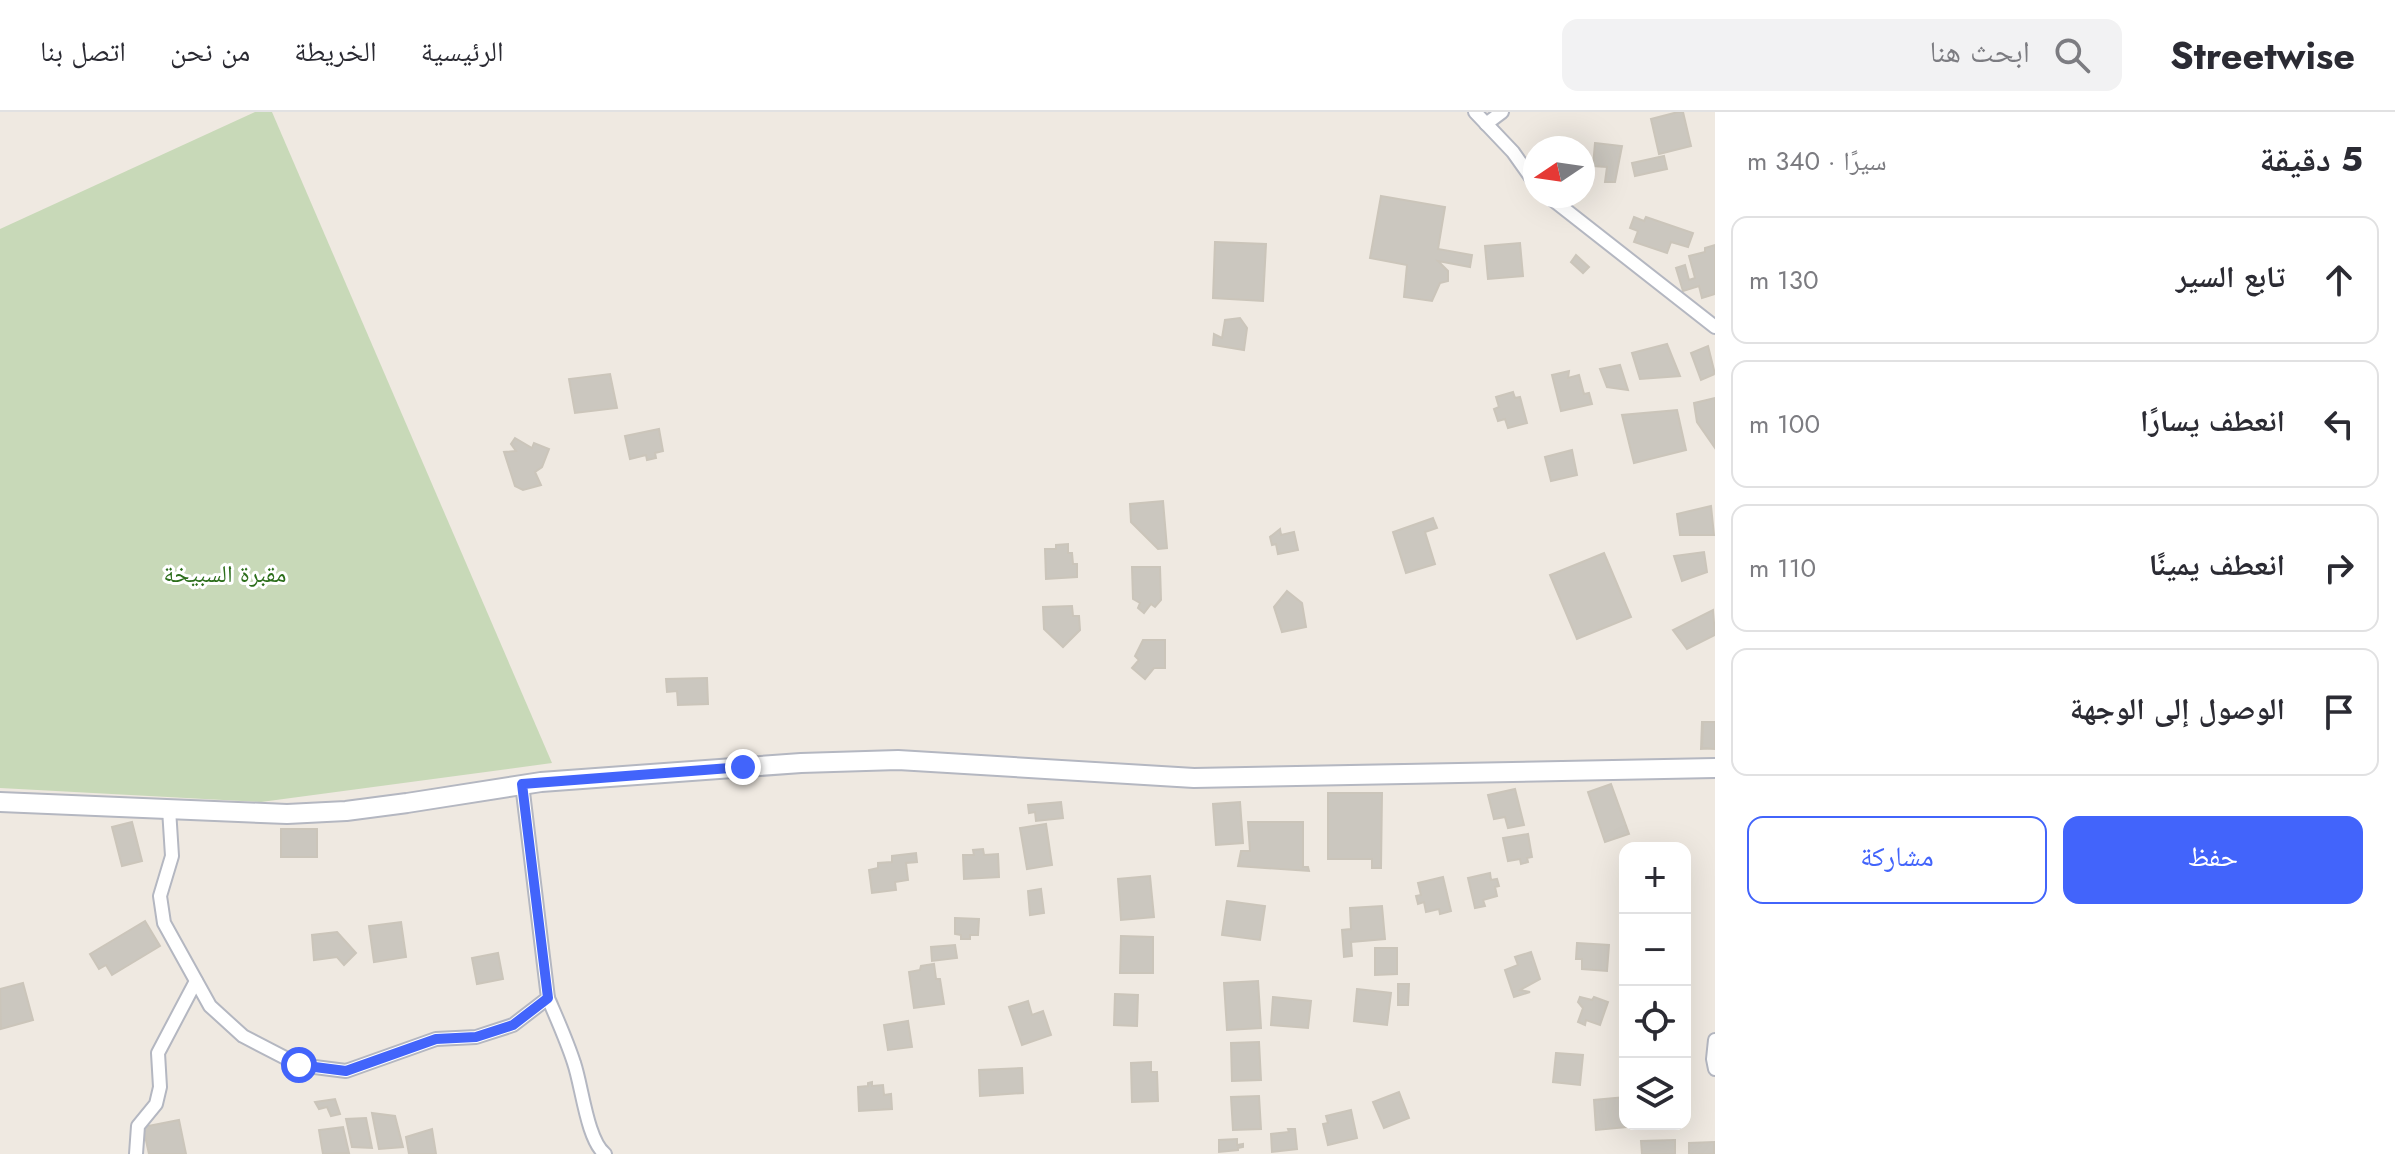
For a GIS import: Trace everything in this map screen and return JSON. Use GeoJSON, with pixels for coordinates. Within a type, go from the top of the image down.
{"type":"FeatureCollection","features":[{"type":"Feature","properties":{"kind":"street"},"geometry":{"type":"LineString","coordinates":[[1475,112],[1523,166]]}},
{"type":"Feature","properties":{"kind":"street"},"geometry":{"type":"LineString","coordinates":[[1486,124],[1502,112]]}},
{"type":"Feature","properties":{"kind":"street"},"geometry":{"type":"LineString","coordinates":[[1563,208],[1715,327]]}},
{"type":"Feature","properties":{"kind":"street"},"geometry":{"type":"LineString","coordinates":[[0,802],[287,814],[346,811],[522,784],[801,763],[898,760],[1194,778],[1715,768]]}},
{"type":"Feature","properties":{"kind":"street"},"geometry":{"type":"LineString","coordinates":[[522,784],[548,998],[575,1065],[591,1127],[600,1151],[605,1154]]}},
{"type":"Feature","properties":{"kind":"street"},"geometry":{"type":"LineString","coordinates":[[169,809],[172,856],[160,896],[164,923],[210,1006],[243,1036],[299,1065],[346,1071],[436,1039],[476,1037],[513,1025],[548,998]]}},
{"type":"Feature","properties":{"kind":"street"},"geometry":{"type":"LineString","coordinates":[[136,1154],[138,1126],[156,1104],[160,1087],[158,1053],[196,981]]}},
{"type":"Feature","properties":{"kind":"street"},"geometry":{"type":"LineString","coordinates":[[1715,1040],[1715,1069]]}},
{"type":"Feature","properties":{"kind":"green space","name":"مقبرة السبيخة"},"geometry":{"type":"Polygon","coordinates":[[[255,112],[272,112],[552,763],[261,802],[0,788],[0,229],[255,112]]]}},
{"type":"Feature","properties":{"kind":"building"},"geometry":{"type":"Polygon","coordinates":[[[1683,112],[1691,146],[1659,154],[1651,119],[1683,112]]]}},
{"type":"Feature","properties":{"kind":"building"},"geometry":{"type":"Polygon","coordinates":[[[1595,143],[1622,146],[1615,182],[1605,182],[1607,167],[1595,166],[1595,143]]]}},
{"type":"Feature","properties":{"kind":"building"},"geometry":{"type":"Polygon","coordinates":[[[1664,156],[1667,169],[1635,176],[1632,163],[1664,156]]]}},
{"type":"Feature","properties":{"kind":"building"},"geometry":{"type":"Polygon","coordinates":[[[1381,196],[1445,207],[1438,249],[1472,255],[1470,267],[1438,261],[1448,271],[1448,281],[1440,283],[1432,301],[1404,297],[1407,265],[1370,258],[1381,196]]]}},
{"type":"Feature","properties":{"kind":"building"},"geometry":{"type":"Polygon","coordinates":[[[1634,217],[1644,221],[1646,217],[1693,233],[1688,247],[1671,242],[1667,253],[1634,242],[1638,231],[1630,228],[1634,217]]]}},
{"type":"Feature","properties":{"kind":"building"},"geometry":{"type":"Polygon","coordinates":[[[1215,242],[1266,244],[1263,301],[1213,298],[1215,242]]]}},
{"type":"Feature","properties":{"kind":"building"},"geometry":{"type":"Polygon","coordinates":[[[1520,243],[1523,276],[1488,279],[1485,246],[1520,243]]]}},
{"type":"Feature","properties":{"kind":"building"},"geometry":{"type":"Polygon","coordinates":[[[1715,245],[1715,294],[1702,298],[1699,286],[1683,291],[1676,268],[1685,265],[1689,280],[1695,278],[1689,256],[1705,252],[1705,248],[1715,245]]]}},
{"type":"Feature","properties":{"kind":"building"},"geometry":{"type":"Polygon","coordinates":[[[1576,255],[1589,267],[1583,273],[1571,262],[1576,255]]]}},
{"type":"Feature","properties":{"kind":"building"},"geometry":{"type":"Polygon","coordinates":[[[1240,318],[1247,328],[1244,350],[1213,345],[1214,334],[1222,338],[1225,320],[1240,318]]]}},
{"type":"Feature","properties":{"kind":"building"},"geometry":{"type":"Polygon","coordinates":[[[1667,344],[1680,376],[1640,379],[1632,353],[1667,344]]]}},
{"type":"Feature","properties":{"kind":"building"},"geometry":{"type":"Polygon","coordinates":[[[1708,346],[1715,374],[1701,380],[1691,353],[1708,346]]]}},
{"type":"Feature","properties":{"kind":"building"},"geometry":{"type":"Polygon","coordinates":[[[1620,365],[1628,390],[1607,387],[1600,369],[1620,365]]]}},
{"type":"Feature","properties":{"kind":"building"},"geometry":{"type":"Polygon","coordinates":[[[1569,371],[1568,378],[1579,375],[1584,394],[1589,393],[1592,404],[1561,411],[1552,375],[1569,371]]]}},
{"type":"Feature","properties":{"kind":"building"},"geometry":{"type":"Polygon","coordinates":[[[610,374],[617,408],[575,413],[569,379],[610,374]]]}},
{"type":"Feature","properties":{"kind":"building"},"geometry":{"type":"Polygon","coordinates":[[[1513,392],[1515,398],[1520,397],[1527,423],[1508,428],[1505,419],[1498,421],[1494,409],[1499,407],[1496,397],[1513,392]]]}},
{"type":"Feature","properties":{"kind":"building"},"geometry":{"type":"Polygon","coordinates":[[[1715,398],[1715,448],[1697,422],[1694,403],[1715,398]]]}},
{"type":"Feature","properties":{"kind":"building"},"geometry":{"type":"Polygon","coordinates":[[[1677,410],[1686,450],[1634,463],[1622,415],[1677,410]]]}},
{"type":"Feature","properties":{"kind":"building"},"geometry":{"type":"Polygon","coordinates":[[[659,429],[663,451],[655,453],[656,458],[647,460],[646,455],[630,459],[625,436],[659,429]]]}},
{"type":"Feature","properties":{"kind":"building"},"geometry":{"type":"Polygon","coordinates":[[[515,438],[532,448],[534,443],[549,449],[542,467],[535,472],[541,485],[523,490],[515,486],[504,452],[516,451],[511,444],[515,438]]]}},
{"type":"Feature","properties":{"kind":"building"},"geometry":{"type":"Polygon","coordinates":[[[1572,450],[1577,475],[1551,481],[1545,457],[1572,450]]]}},
{"type":"Feature","properties":{"kind":"building"},"geometry":{"type":"Polygon","coordinates":[[[1163,501],[1167,548],[1158,549],[1131,522],[1130,504],[1163,501]]]}},
{"type":"Feature","properties":{"kind":"building"},"geometry":{"type":"Polygon","coordinates":[[[1711,506],[1714,535],[1680,535],[1677,514],[1711,506]]]}},
{"type":"Feature","properties":{"kind":"building"},"geometry":{"type":"Polygon","coordinates":[[[1433,518],[1437,528],[1425,532],[1435,564],[1406,573],[1393,532],[1433,518]]]}},
{"type":"Feature","properties":{"kind":"building"},"geometry":{"type":"Polygon","coordinates":[[[1280,529],[1281,535],[1294,532],[1298,550],[1278,554],[1276,544],[1272,545],[1270,537],[1280,529]]]}},
{"type":"Feature","properties":{"kind":"building"},"geometry":{"type":"Polygon","coordinates":[[[1068,544],[1068,553],[1072,553],[1073,564],[1077,564],[1077,577],[1046,579],[1045,549],[1068,544]]]}},
{"type":"Feature","properties":{"kind":"building"},"geometry":{"type":"Polygon","coordinates":[[[1704,552],[1707,572],[1682,581],[1674,556],[1704,552]]]}},
{"type":"Feature","properties":{"kind":"building"},"geometry":{"type":"Polygon","coordinates":[[[1604,553],[1631,617],[1577,639],[1550,575],[1604,553]]]}},
{"type":"Feature","properties":{"kind":"building"},"geometry":{"type":"Polygon","coordinates":[[[1132,567],[1160,567],[1161,600],[1155,607],[1151,604],[1144,613],[1138,608],[1140,603],[1133,599],[1132,567]]]}},
{"type":"Feature","properties":{"kind":"building"},"geometry":{"type":"Polygon","coordinates":[[[1287,591],[1302,603],[1306,627],[1282,632],[1274,607],[1287,591]]]}},
{"type":"Feature","properties":{"kind":"building"},"geometry":{"type":"Polygon","coordinates":[[[1072,606],[1073,616],[1079,616],[1080,630],[1063,647],[1044,629],[1043,607],[1072,606]]]}},
{"type":"Feature","properties":{"kind":"building"},"geometry":{"type":"Polygon","coordinates":[[[1713,610],[1715,635],[1687,649],[1673,630],[1713,610]]]}},
{"type":"Feature","properties":{"kind":"building"},"geometry":{"type":"Polygon","coordinates":[[[1143,640],[1165,640],[1165,668],[1154,668],[1145,679],[1132,668],[1139,660],[1135,656],[1143,640]]]}},
{"type":"Feature","properties":{"kind":"building"},"geometry":{"type":"Polygon","coordinates":[[[707,678],[708,704],[678,705],[677,691],[667,692],[666,679],[707,678]]]}},
{"type":"Feature","properties":{"kind":"building"},"geometry":{"type":"Polygon","coordinates":[[[1702,722],[1715,722],[1715,748],[1701,749],[1702,722]]]}},
{"type":"Feature","properties":{"kind":"building"},"geometry":{"type":"Polygon","coordinates":[[[1703,722],[1715,722],[1715,749],[1702,748],[1703,722]]]}},
{"type":"Feature","properties":{"kind":"building"},"geometry":{"type":"Polygon","coordinates":[[[1611,784],[1629,834],[1605,842],[1588,792],[1611,784]]]}},
{"type":"Feature","properties":{"kind":"building"},"geometry":{"type":"Polygon","coordinates":[[[1515,789],[1524,825],[1508,828],[1505,817],[1494,819],[1488,795],[1515,789]]]}},
{"type":"Feature","properties":{"kind":"building"},"geometry":{"type":"Polygon","coordinates":[[[1328,793],[1382,793],[1381,868],[1372,868],[1372,859],[1328,859],[1328,793]]]}},
{"type":"Feature","properties":{"kind":"building"},"geometry":{"type":"Polygon","coordinates":[[[1061,802],[1063,818],[1036,821],[1035,812],[1029,813],[1028,805],[1061,802]]]}},
{"type":"Feature","properties":{"kind":"building"},"geometry":{"type":"Polygon","coordinates":[[[1240,802],[1243,843],[1216,845],[1213,804],[1240,802]]]}},
{"type":"Feature","properties":{"kind":"building"},"geometry":{"type":"Polygon","coordinates":[[[132,822],[142,861],[122,866],[112,827],[132,822]]]}},
{"type":"Feature","properties":{"kind":"building"},"geometry":{"type":"Polygon","coordinates":[[[1248,822],[1303,822],[1303,867],[1308,867],[1309,871],[1238,866],[1241,851],[1250,851],[1248,822]]]}},
{"type":"Feature","properties":{"kind":"building"},"geometry":{"type":"Polygon","coordinates":[[[1046,824],[1052,865],[1027,869],[1020,828],[1046,824]]]}},
{"type":"Feature","properties":{"kind":"building"},"geometry":{"type":"Polygon","coordinates":[[[281,829],[317,829],[317,857],[281,857],[281,829]]]}},
{"type":"Feature","properties":{"kind":"building"},"geometry":{"type":"Polygon","coordinates":[[[1528,834],[1532,857],[1521,864],[1520,859],[1508,861],[1503,838],[1528,834]]]}},
{"type":"Feature","properties":{"kind":"building"},"geometry":{"type":"Polygon","coordinates":[[[983,849],[984,855],[998,854],[999,877],[964,879],[963,855],[974,855],[973,850],[983,849]]]}},
{"type":"Feature","properties":{"kind":"building"},"geometry":{"type":"Polygon","coordinates":[[[916,853],[917,862],[906,863],[908,880],[895,882],[896,890],[872,893],[869,870],[878,868],[878,863],[892,862],[892,856],[916,853]]]}},
{"type":"Feature","properties":{"kind":"building"},"geometry":{"type":"Polygon","coordinates":[[[1490,873],[1491,880],[1497,879],[1497,896],[1483,900],[1485,906],[1475,908],[1468,878],[1490,873]]]}},
{"type":"Feature","properties":{"kind":"building"},"geometry":{"type":"Polygon","coordinates":[[[1150,876],[1154,917],[1121,920],[1118,879],[1150,876]]]}},
{"type":"Feature","properties":{"kind":"building"},"geometry":{"type":"Polygon","coordinates":[[[1443,877],[1451,911],[1440,914],[1439,909],[1426,912],[1424,902],[1418,904],[1416,896],[1421,895],[1418,883],[1443,877]]]}},
{"type":"Feature","properties":{"kind":"building"},"geometry":{"type":"Polygon","coordinates":[[[1041,889],[1044,913],[1030,915],[1028,891],[1041,889]]]}},
{"type":"Feature","properties":{"kind":"building"},"geometry":{"type":"Polygon","coordinates":[[[1227,901],[1265,906],[1260,940],[1222,935],[1227,901]]]}},
{"type":"Feature","properties":{"kind":"building"},"geometry":{"type":"Polygon","coordinates":[[[1382,906],[1385,939],[1351,942],[1352,956],[1344,957],[1342,930],[1351,929],[1350,908],[1382,906]]]}},
{"type":"Feature","properties":{"kind":"building"},"geometry":{"type":"Polygon","coordinates":[[[955,918],[979,919],[978,935],[961,939],[961,935],[955,934],[955,918]]]}},
{"type":"Feature","properties":{"kind":"building"},"geometry":{"type":"Polygon","coordinates":[[[145,921],[160,946],[112,975],[106,965],[99,969],[90,954],[145,921]]]}},
{"type":"Feature","properties":{"kind":"building"},"geometry":{"type":"Polygon","coordinates":[[[401,922],[406,957],[374,962],[369,926],[401,922]]]}},
{"type":"Feature","properties":{"kind":"building"},"geometry":{"type":"Polygon","coordinates":[[[337,932],[356,953],[344,965],[337,957],[314,960],[312,935],[337,932]]]}},
{"type":"Feature","properties":{"kind":"building"},"geometry":{"type":"Polygon","coordinates":[[[1121,936],[1153,937],[1153,973],[1120,973],[1121,936]]]}},
{"type":"Feature","properties":{"kind":"building"},"geometry":{"type":"Polygon","coordinates":[[[1577,943],[1609,945],[1607,971],[1582,969],[1582,959],[1576,959],[1577,943]]]}},
{"type":"Feature","properties":{"kind":"building"},"geometry":{"type":"Polygon","coordinates":[[[955,945],[957,958],[932,961],[931,947],[955,945]]]}},
{"type":"Feature","properties":{"kind":"building"},"geometry":{"type":"Polygon","coordinates":[[[1375,948],[1397,948],[1397,974],[1375,975],[1375,948]]]}},
{"type":"Feature","properties":{"kind":"building"},"geometry":{"type":"Polygon","coordinates":[[[1531,952],[1540,979],[1520,990],[1530,992],[1514,997],[1505,970],[1518,965],[1515,957],[1531,952]]]}},
{"type":"Feature","properties":{"kind":"building"},"geometry":{"type":"Polygon","coordinates":[[[498,953],[503,979],[477,984],[472,958],[498,953]]]}},
{"type":"Feature","properties":{"kind":"building"},"geometry":{"type":"Polygon","coordinates":[[[934,964],[944,1004],[914,1008],[909,972],[934,964]]]}},
{"type":"Feature","properties":{"kind":"building"},"geometry":{"type":"Polygon","coordinates":[[[1258,981],[1261,1028],[1227,1030],[1224,983],[1258,981]]]}},
{"type":"Feature","properties":{"kind":"building"},"geometry":{"type":"Polygon","coordinates":[[[23,983],[33,1020],[1,1029],[0,989],[23,983]]]}},
{"type":"Feature","properties":{"kind":"building"},"geometry":{"type":"Polygon","coordinates":[[[1398,984],[1409,984],[1408,1005],[1398,1005],[1398,984]]]}},
{"type":"Feature","properties":{"kind":"building"},"geometry":{"type":"Polygon","coordinates":[[[1357,989],[1391,993],[1387,1025],[1354,1021],[1357,989]]]}},
{"type":"Feature","properties":{"kind":"building"},"geometry":{"type":"Polygon","coordinates":[[[1115,994],[1138,995],[1137,1026],[1114,1025],[1115,994]]]}},
{"type":"Feature","properties":{"kind":"building"},"geometry":{"type":"Polygon","coordinates":[[[1273,997],[1311,1001],[1308,1028],[1271,1025],[1273,997]]]}},
{"type":"Feature","properties":{"kind":"building"},"geometry":{"type":"Polygon","coordinates":[[[1580,997],[1592,1000],[1594,997],[1608,1002],[1600,1025],[1586,1020],[1585,1025],[1578,1022],[1583,1008],[1578,1002],[1580,997]]]}},
{"type":"Feature","properties":{"kind":"building"},"geometry":{"type":"Polygon","coordinates":[[[1028,1001],[1032,1015],[1043,1011],[1051,1035],[1022,1045],[1009,1007],[1028,1001]]]}},
{"type":"Feature","properties":{"kind":"building"},"geometry":{"type":"Polygon","coordinates":[[[908,1021],[912,1047],[888,1050],[884,1025],[908,1021]]]}},
{"type":"Feature","properties":{"kind":"building"},"geometry":{"type":"Polygon","coordinates":[[[1259,1042],[1261,1080],[1232,1081],[1231,1043],[1259,1042]]]}},
{"type":"Feature","properties":{"kind":"building"},"geometry":{"type":"Polygon","coordinates":[[[1556,1053],[1583,1055],[1580,1085],[1553,1082],[1556,1053]]]}},
{"type":"Feature","properties":{"kind":"building"},"geometry":{"type":"Polygon","coordinates":[[[1151,1062],[1151,1072],[1157,1072],[1158,1101],[1132,1102],[1131,1063],[1151,1062]]]}},
{"type":"Feature","properties":{"kind":"building"},"geometry":{"type":"Polygon","coordinates":[[[1022,1068],[1023,1093],[980,1096],[979,1070],[1022,1068]]]}},
{"type":"Feature","properties":{"kind":"building"},"geometry":{"type":"Polygon","coordinates":[[[872,1082],[872,1086],[883,1085],[884,1095],[891,1094],[892,1109],[859,1111],[858,1087],[868,1086],[872,1082]]]}},
{"type":"Feature","properties":{"kind":"building"},"geometry":{"type":"Polygon","coordinates":[[[1399,1092],[1409,1118],[1384,1128],[1373,1102],[1399,1092]]]}},
{"type":"Feature","properties":{"kind":"building"},"geometry":{"type":"Polygon","coordinates":[[[1259,1096],[1261,1129],[1233,1130],[1231,1097],[1259,1096]]]}},
{"type":"Feature","properties":{"kind":"building"},"geometry":{"type":"Polygon","coordinates":[[[1619,1098],[1619,1128],[1596,1130],[1594,1100],[1619,1098]]]}},
{"type":"Feature","properties":{"kind":"building"},"geometry":{"type":"Polygon","coordinates":[[[335,1099],[340,1114],[331,1116],[327,1107],[319,1109],[315,1102],[335,1099]]]}},
{"type":"Feature","properties":{"kind":"building"},"geometry":{"type":"Polygon","coordinates":[[[1351,1110],[1357,1138],[1328,1145],[1323,1124],[1328,1123],[1326,1116],[1351,1110]]]}},
{"type":"Feature","properties":{"kind":"building"},"geometry":{"type":"Polygon","coordinates":[[[372,1113],[395,1116],[403,1147],[379,1149],[372,1113]]]}},
{"type":"Feature","properties":{"kind":"building"},"geometry":{"type":"Polygon","coordinates":[[[366,1118],[372,1148],[352,1147],[346,1119],[366,1118]]]}},
{"type":"Feature","properties":{"kind":"building"},"geometry":{"type":"Polygon","coordinates":[[[179,1120],[186,1154],[149,1154],[143,1127],[179,1120]]]}},
{"type":"Feature","properties":{"kind":"building"},"geometry":{"type":"Polygon","coordinates":[[[343,1127],[349,1153],[323,1154],[319,1130],[343,1127]]]}},
{"type":"Feature","properties":{"kind":"building"},"geometry":{"type":"Polygon","coordinates":[[[432,1129],[436,1154],[409,1154],[406,1137],[432,1129]]]}},
{"type":"Feature","properties":{"kind":"building"},"geometry":{"type":"Polygon","coordinates":[[[1288,1129],[1295,1129],[1297,1149],[1272,1152],[1271,1134],[1289,1132],[1288,1129]]]}},
{"type":"Feature","properties":{"kind":"building"},"geometry":{"type":"Polygon","coordinates":[[[1237,1139],[1237,1145],[1243,1144],[1243,1147],[1219,1152],[1219,1140],[1237,1139]]]}},
{"type":"Feature","properties":{"kind":"building"},"geometry":{"type":"Polygon","coordinates":[[[1675,1140],[1675,1154],[1642,1154],[1641,1141],[1675,1140]]]}},
{"type":"Feature","properties":{"kind":"building"},"geometry":{"type":"Polygon","coordinates":[[[1714,1142],[1714,1154],[1689,1154],[1689,1143],[1714,1142]]]}},
{"type":"Feature","properties":{"kind":"route"},"geometry":{"type":"LineString","coordinates":[[299,1065],[346,1071],[436,1039],[476,1037],[513,1025],[548,998],[522,784],[743,767]]}}]}
